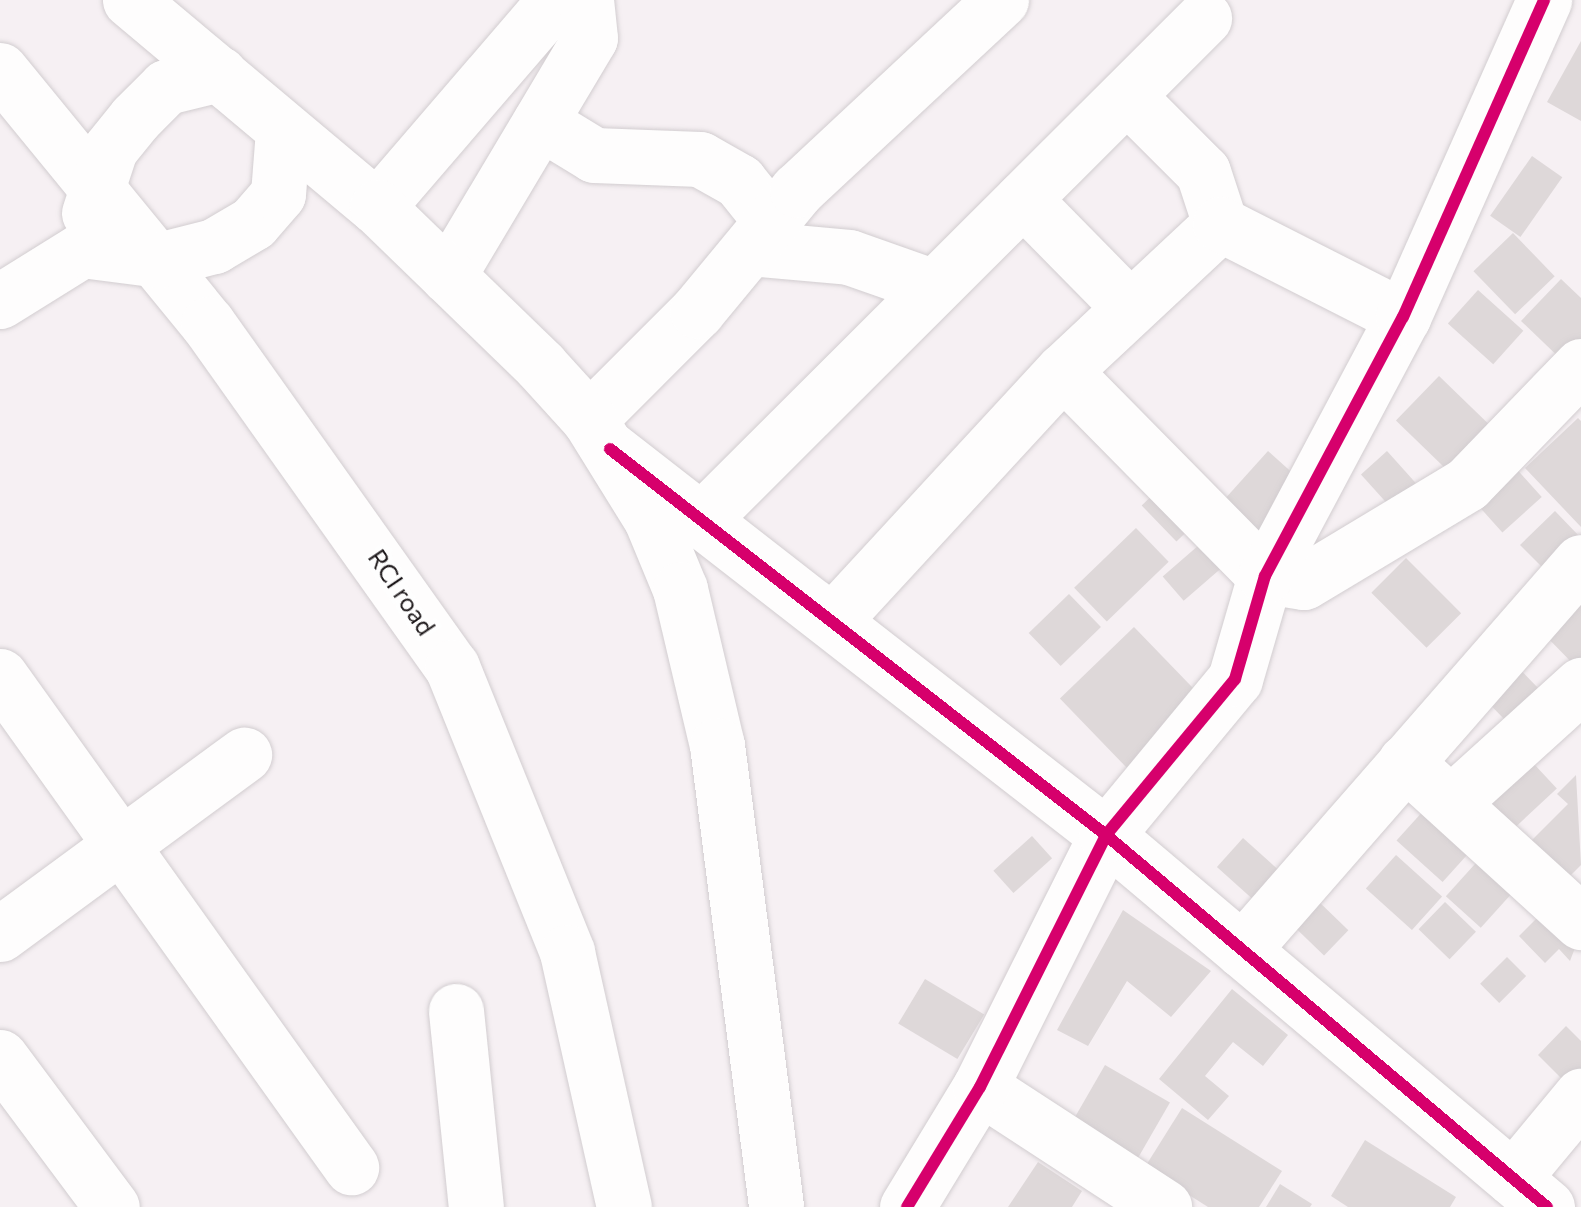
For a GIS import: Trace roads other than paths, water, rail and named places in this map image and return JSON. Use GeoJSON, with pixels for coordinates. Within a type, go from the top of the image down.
{"type":"FeatureCollection","features":[{"type":"Feature","properties":{"kind":"street"},"geometry":{"type":"LineString","coordinates":[[130,0],[378,207],[600,434],[1106,835],[1530,1192],[1581,1096]]}},
{"type":"Feature","properties":{"kind":"street"},"geometry":{"type":"LineString","coordinates":[[378,207],[555,0]]}},
{"type":"Feature","properties":{"kind":"street"},"geometry":{"type":"LineString","coordinates":[[448,276],[590,38],[586,0]]}},
{"type":"Feature","properties":{"kind":"street"},"geometry":{"type":"LineString","coordinates":[[600,434],[761,235],[1001,0]]}},
{"type":"Feature","properties":{"kind":"street"},"geometry":{"type":"LineString","coordinates":[[908,1207],[980,1087],[1106,835],[1235,679],[1265,576],[1403,316],[1544,0]]}},
{"type":"Feature","properties":{"kind":"street"},"geometry":{"type":"LineString","coordinates":[[703,518],[1204,18]]}},
{"type":"Feature","properties":{"kind":"street","name":"RCI road"},"geometry":{"type":"LineString","coordinates":[[0,70],[159,260],[452,667],[567,952],[624,1207]]}},
{"type":"Feature","properties":{"kind":"street"},"geometry":{"type":"LineString","coordinates":[[82,250],[95,181],[110,149],[166,87],[219,74]]}},
{"type":"Feature","properties":{"kind":"street"},"geometry":{"type":"LineString","coordinates":[[1127,96],[1202,172],[1220,224],[1403,316]]}},
{"type":"Feature","properties":{"kind":"street"},"geometry":{"type":"LineString","coordinates":[[540,122],[594,155],[700,160],[739,180],[761,235]]}},
{"type":"Feature","properties":{"kind":"street"},"geometry":{"type":"LineString","coordinates":[[0,301],[82,250],[159,260],[214,246],[253,223],[278,194],[283,130]]}},
{"type":"Feature","properties":{"kind":"street"},"geometry":{"type":"LineString","coordinates":[[1023,199],[1128,307]]}},
{"type":"Feature","properties":{"kind":"street"},"geometry":{"type":"LineString","coordinates":[[833,620],[1062,371],[1220,224]]}},
{"type":"Feature","properties":{"kind":"street"},"geometry":{"type":"LineString","coordinates":[[761,235],[849,257],[934,288]]}},
{"type":"Feature","properties":{"kind":"street"},"geometry":{"type":"LineString","coordinates":[[1062,371],[1265,576],[1304,582],[1467,484],[1581,366]]}},
{"type":"Feature","properties":{"kind":"street"},"geometry":{"type":"LineString","coordinates":[[600,434],[651,519],[698,658],[776,1207]]}},
{"type":"Feature","properties":{"kind":"street"},"geometry":{"type":"LineString","coordinates":[[1242,950],[1581,562]]}},
{"type":"Feature","properties":{"kind":"street"},"geometry":{"type":"LineString","coordinates":[[0,676],[350,1166]]}},
{"type":"Feature","properties":{"kind":"street"},"geometry":{"type":"LineString","coordinates":[[1453,801],[1581,685]]}},
{"type":"Feature","properties":{"kind":"street"},"geometry":{"type":"LineString","coordinates":[[0,934],[244,755]]}},
{"type":"Feature","properties":{"kind":"street"},"geometry":{"type":"LineString","coordinates":[[1405,762],[1453,801],[1581,922]]}},
{"type":"Feature","properties":{"kind":"street"},"geometry":{"type":"LineString","coordinates":[[456,1011],[476,1207]]}},
{"type":"Feature","properties":{"kind":"street"},"geometry":{"type":"LineString","coordinates":[[0,1057],[112,1207]]}},
{"type":"Feature","properties":{"kind":"street"},"geometry":{"type":"LineString","coordinates":[[980,1087],[1164,1207]]}}]}
